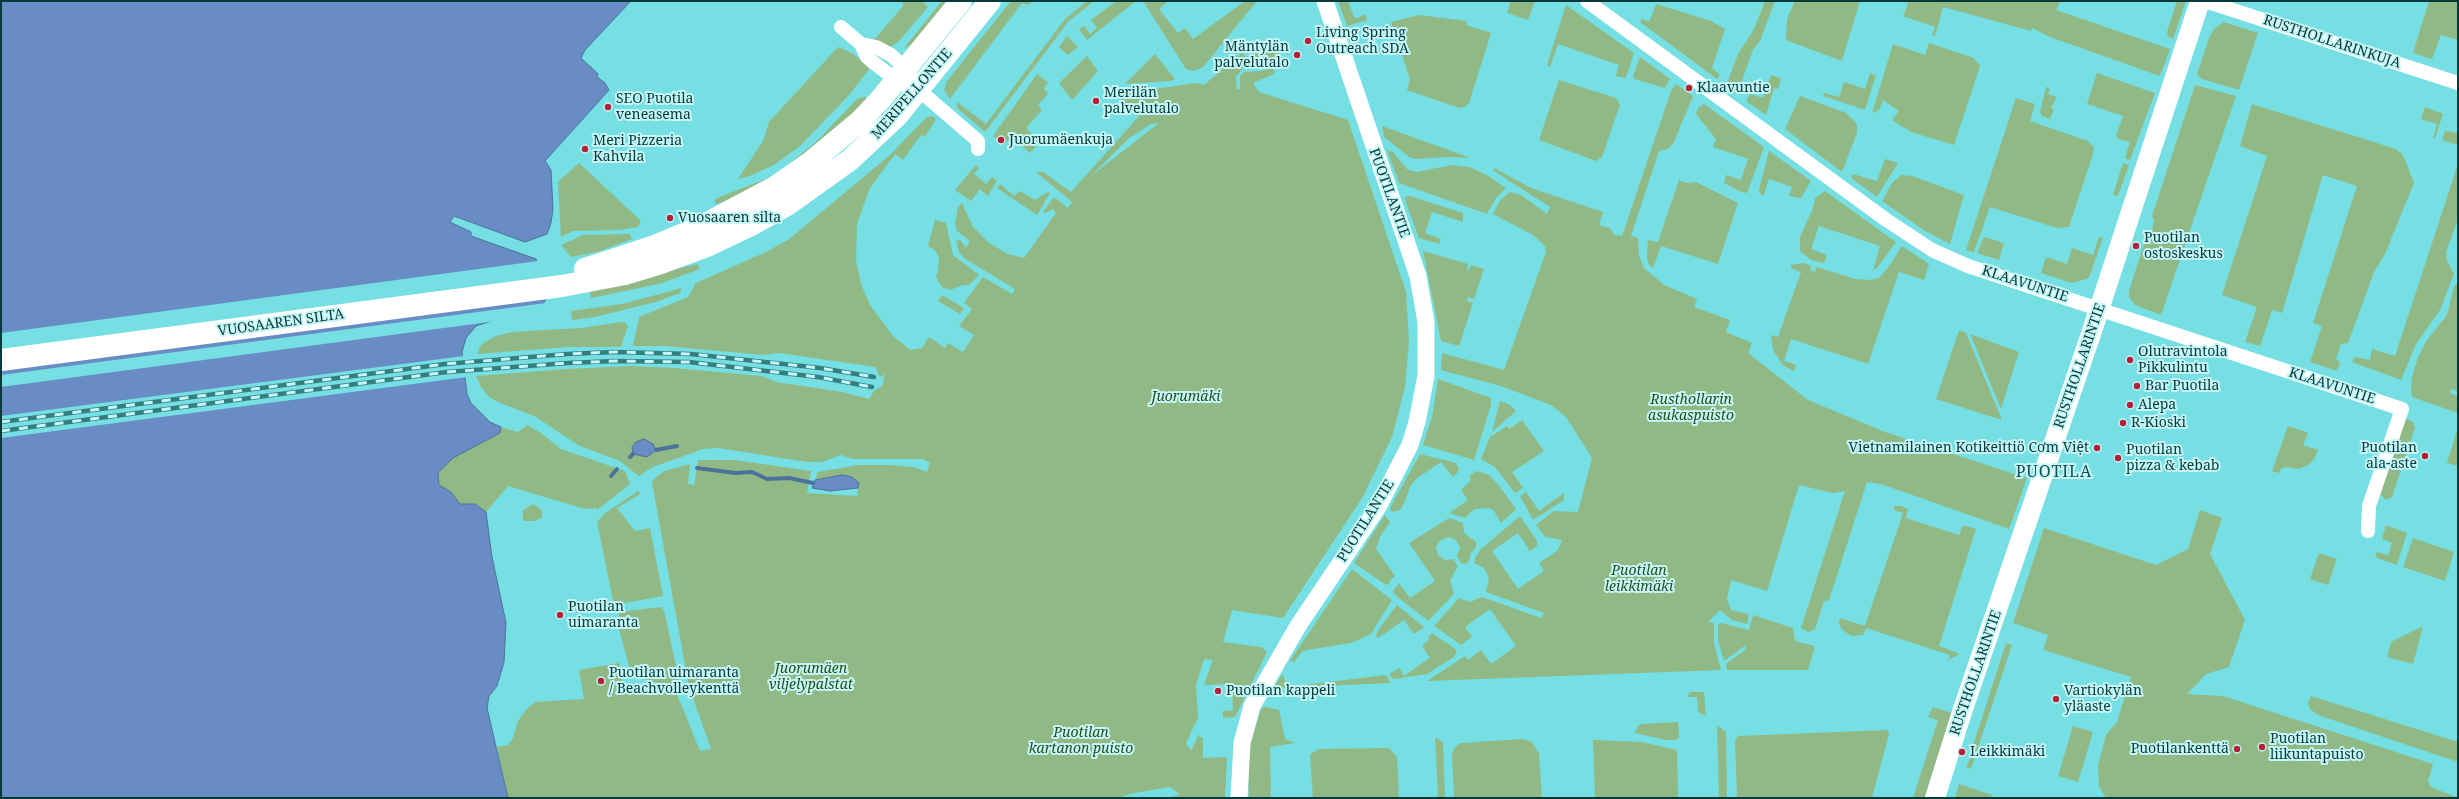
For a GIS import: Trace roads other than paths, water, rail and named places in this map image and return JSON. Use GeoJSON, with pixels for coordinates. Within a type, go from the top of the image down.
{"type":"FeatureCollection","features":[{"type":"Feature","properties":{"kind":"main road","name":"MERIPELLONTIE"},"geometry":{"type":"LineString","coordinates":[[561,280],[590,268],[655,246],[739,208],[775,187],[832,146],[859,122],[902,76],[961,1]]}},
{"type":"Feature","properties":{"kind":"main road","name":"MERIPELLONTIE"},"geometry":{"type":"LineString","coordinates":[[561,280],[642,269],[706,246],[753,224],[787,205],[850,160],[897,116],[990,1]]}},
{"type":"Feature","properties":{"kind":"main road","name":"RUSTHOLLARINTIE"},"geometry":{"type":"LineString","coordinates":[[1935,798],[2100,308],[2200,1]]}},
{"type":"Feature","properties":{"kind":"main road","name":"VUOSAAREN SILTA"},"geometry":{"type":"LineString","coordinates":[[1,347],[561,280]]}},
{"type":"Feature","properties":{"kind":"main road","name":"VUOSAAREN SILTA"},"geometry":{"type":"LineString","coordinates":[[1,360],[561,280]]}},
{"type":"Feature","properties":{"kind":"street","name":"PUOTILANTIE"},"geometry":{"type":"LineString","coordinates":[[1239,798],[1242,743],[1252,706],[1298,626],[1378,507],[1410,445],[1418,422],[1426,376],[1426,322],[1418,276],[1325,1]]}},
{"type":"Feature","properties":{"kind":"street","name":"KLAAVUNTIE"},"geometry":{"type":"LineString","coordinates":[[1587,1],[1903,232],[1932,250],[1968,266],[2100,308],[2402,409],[2369,506],[2368,531]]}},
{"type":"Feature","properties":{"kind":"street","name":"RUSTHOLLARINKUJA"},"geometry":{"type":"LineString","coordinates":[[2205,1],[2458,83]]}},
{"type":"Feature","properties":{"kind":"street"},"geometry":{"type":"LineString","coordinates":[[841,27],[861,44],[867,57],[902,76],[978,145]]}},
{"type":"Feature","properties":{"kind":"water"},"geometry":{"type":"Polygon","coordinates":[[[1,1],[631,1],[585,50],[581,58],[598,74],[597,77],[605,83],[609,90],[545,161],[551,170],[553,209],[551,223],[547,234],[525,242],[454,216],[450,222],[471,232],[471,236],[536,259],[546,299],[543,304],[476,326],[466,338],[462,352],[467,394],[471,403],[490,422],[501,427],[500,433],[453,458],[438,473],[439,485],[451,492],[460,504],[475,504],[486,512],[492,557],[506,623],[504,662],[497,686],[489,696],[487,708],[508,798],[1,798],[1,1]]]}},
{"type":"Feature","properties":{"kind":"water"},"geometry":{"type":"Polygon","coordinates":[[[644,439],[653,444],[656,450],[647,457],[633,454],[632,447],[636,442],[644,439]]]}},
{"type":"Feature","properties":{"kind":"water"},"geometry":{"type":"Polygon","coordinates":[[[842,475],[852,477],[859,483],[858,488],[830,491],[812,488],[815,480],[842,475]]]}},
{"type":"Feature","properties":{"kind":"waterway"},"geometry":{"type":"LineString","coordinates":[[656,450],[677,446]]}},
{"type":"Feature","properties":{"kind":"waterway"},"geometry":{"type":"LineString","coordinates":[[630,457],[633,454]]}},
{"type":"Feature","properties":{"kind":"waterway"},"geometry":{"type":"LineString","coordinates":[[697,468],[735,473],[752,472],[767,479],[789,478],[813,483]]}},
{"type":"Feature","properties":{"kind":"waterway"},"geometry":{"type":"LineString","coordinates":[[611,476],[617,469]]}},
{"type":"Feature","properties":{"kind":"railway"},"geometry":{"type":"LineString","coordinates":[[1,422],[445,364],[567,354],[614,352],[691,354],[820,368],[874,377]]}},
{"type":"Feature","properties":{"kind":"railway"},"geometry":{"type":"LineString","coordinates":[[1,431],[447,372],[568,363],[615,361],[689,362],[818,377],[872,387]]}},
{"type":"Feature","properties":{"kind":"place","name":"Living Spring Outreach SDA"},"geometry":{"type":"Point","coordinates":[1308,41]}},
{"type":"Feature","properties":{"kind":"place","name":"Mäntylän palvelutalo"},"geometry":{"type":"Point","coordinates":[1297,55]}},
{"type":"Feature","properties":{"kind":"place","name":"Klaavuntie"},"geometry":{"type":"Point","coordinates":[1689,88]}},
{"type":"Feature","properties":{"kind":"place","name":"Merilän palvelutalo"},"geometry":{"type":"Point","coordinates":[1096,101]}},
{"type":"Feature","properties":{"kind":"place","name":"SEO Puotila veneasema"},"geometry":{"type":"Point","coordinates":[608,107]}},
{"type":"Feature","properties":{"kind":"place","name":"Juorumäenkuja"},"geometry":{"type":"Point","coordinates":[1001,140]}},
{"type":"Feature","properties":{"kind":"place","name":"Meri Pizzeria Kahvila"},"geometry":{"type":"Point","coordinates":[585,149]}},
{"type":"Feature","properties":{"kind":"place","name":"Vuosaaren silta"},"geometry":{"type":"Point","coordinates":[670,218]}},
{"type":"Feature","properties":{"kind":"place","name":"Puotilan ostoskeskus"},"geometry":{"type":"Point","coordinates":[2136,246]}},
{"type":"Feature","properties":{"kind":"place","name":"Olutravintola Pikkulintu"},"geometry":{"type":"Point","coordinates":[2130,360]}},
{"type":"Feature","properties":{"kind":"place","name":"Bar Puotila"},"geometry":{"type":"Point","coordinates":[2137,386]}},
{"type":"Feature","properties":{"kind":"place","name":"Alepa"},"geometry":{"type":"Point","coordinates":[2130,405]}},
{"type":"Feature","properties":{"kind":"place","name":"R-Kioski"},"geometry":{"type":"Point","coordinates":[2123,423]}},
{"type":"Feature","properties":{"kind":"place","name":"Vietnamilainen Kotikeittiö Cơm Việt"},"geometry":{"type":"Point","coordinates":[2097,448]}},
{"type":"Feature","properties":{"kind":"place","name":"Puotilan ala-aste"},"geometry":{"type":"Point","coordinates":[2425,456]}},
{"type":"Feature","properties":{"kind":"place","name":"Puotilan pizza & kebab"},"geometry":{"type":"Point","coordinates":[2118,458]}},
{"type":"Feature","properties":{"kind":"place","name":"Puotilan uimaranta"},"geometry":{"type":"Point","coordinates":[560,615]}},
{"type":"Feature","properties":{"kind":"place","name":"Puotilan uimaranta / Beachvolleykenttä"},"geometry":{"type":"Point","coordinates":[601,681]}},
{"type":"Feature","properties":{"kind":"place","name":"Puotilan kappeli"},"geometry":{"type":"Point","coordinates":[1218,691]}},
{"type":"Feature","properties":{"kind":"place","name":"Vartiokylän yläaste"},"geometry":{"type":"Point","coordinates":[2056,699]}},
{"type":"Feature","properties":{"kind":"place","name":"Puotilan liikuntapuisto"},"geometry":{"type":"Point","coordinates":[2262,747]}},
{"type":"Feature","properties":{"kind":"place","name":"Puotilankenttä"},"geometry":{"type":"Point","coordinates":[2237,749]}},
{"type":"Feature","properties":{"kind":"place","name":"Leikkimäki"},"geometry":{"type":"Point","coordinates":[1962,752]}},
{"type":"Feature","properties":{"kind":"district","name":"PUOTILA"},"geometry":{"type":"Point","coordinates":[2054,472]}},
{"type":"Feature","properties":{"kind":"park label","name":"Juorumäki"},"geometry":{"type":"Point","coordinates":[1186,397]}},
{"type":"Feature","properties":{"kind":"park label","name":"Rusthollarin asukaspuisto"},"geometry":{"type":"Point","coordinates":[1691,408]}},
{"type":"Feature","properties":{"kind":"park label","name":"Puotilan leikkimäki"},"geometry":{"type":"Point","coordinates":[1639,580]}},
{"type":"Feature","properties":{"kind":"park label","name":"Juorumäen viljelypalstat"},"geometry":{"type":"Point","coordinates":[811,678]}},
{"type":"Feature","properties":{"kind":"park label","name":"Puotilan kartanon puisto"},"geometry":{"type":"Point","coordinates":[1081,742]}}]}
